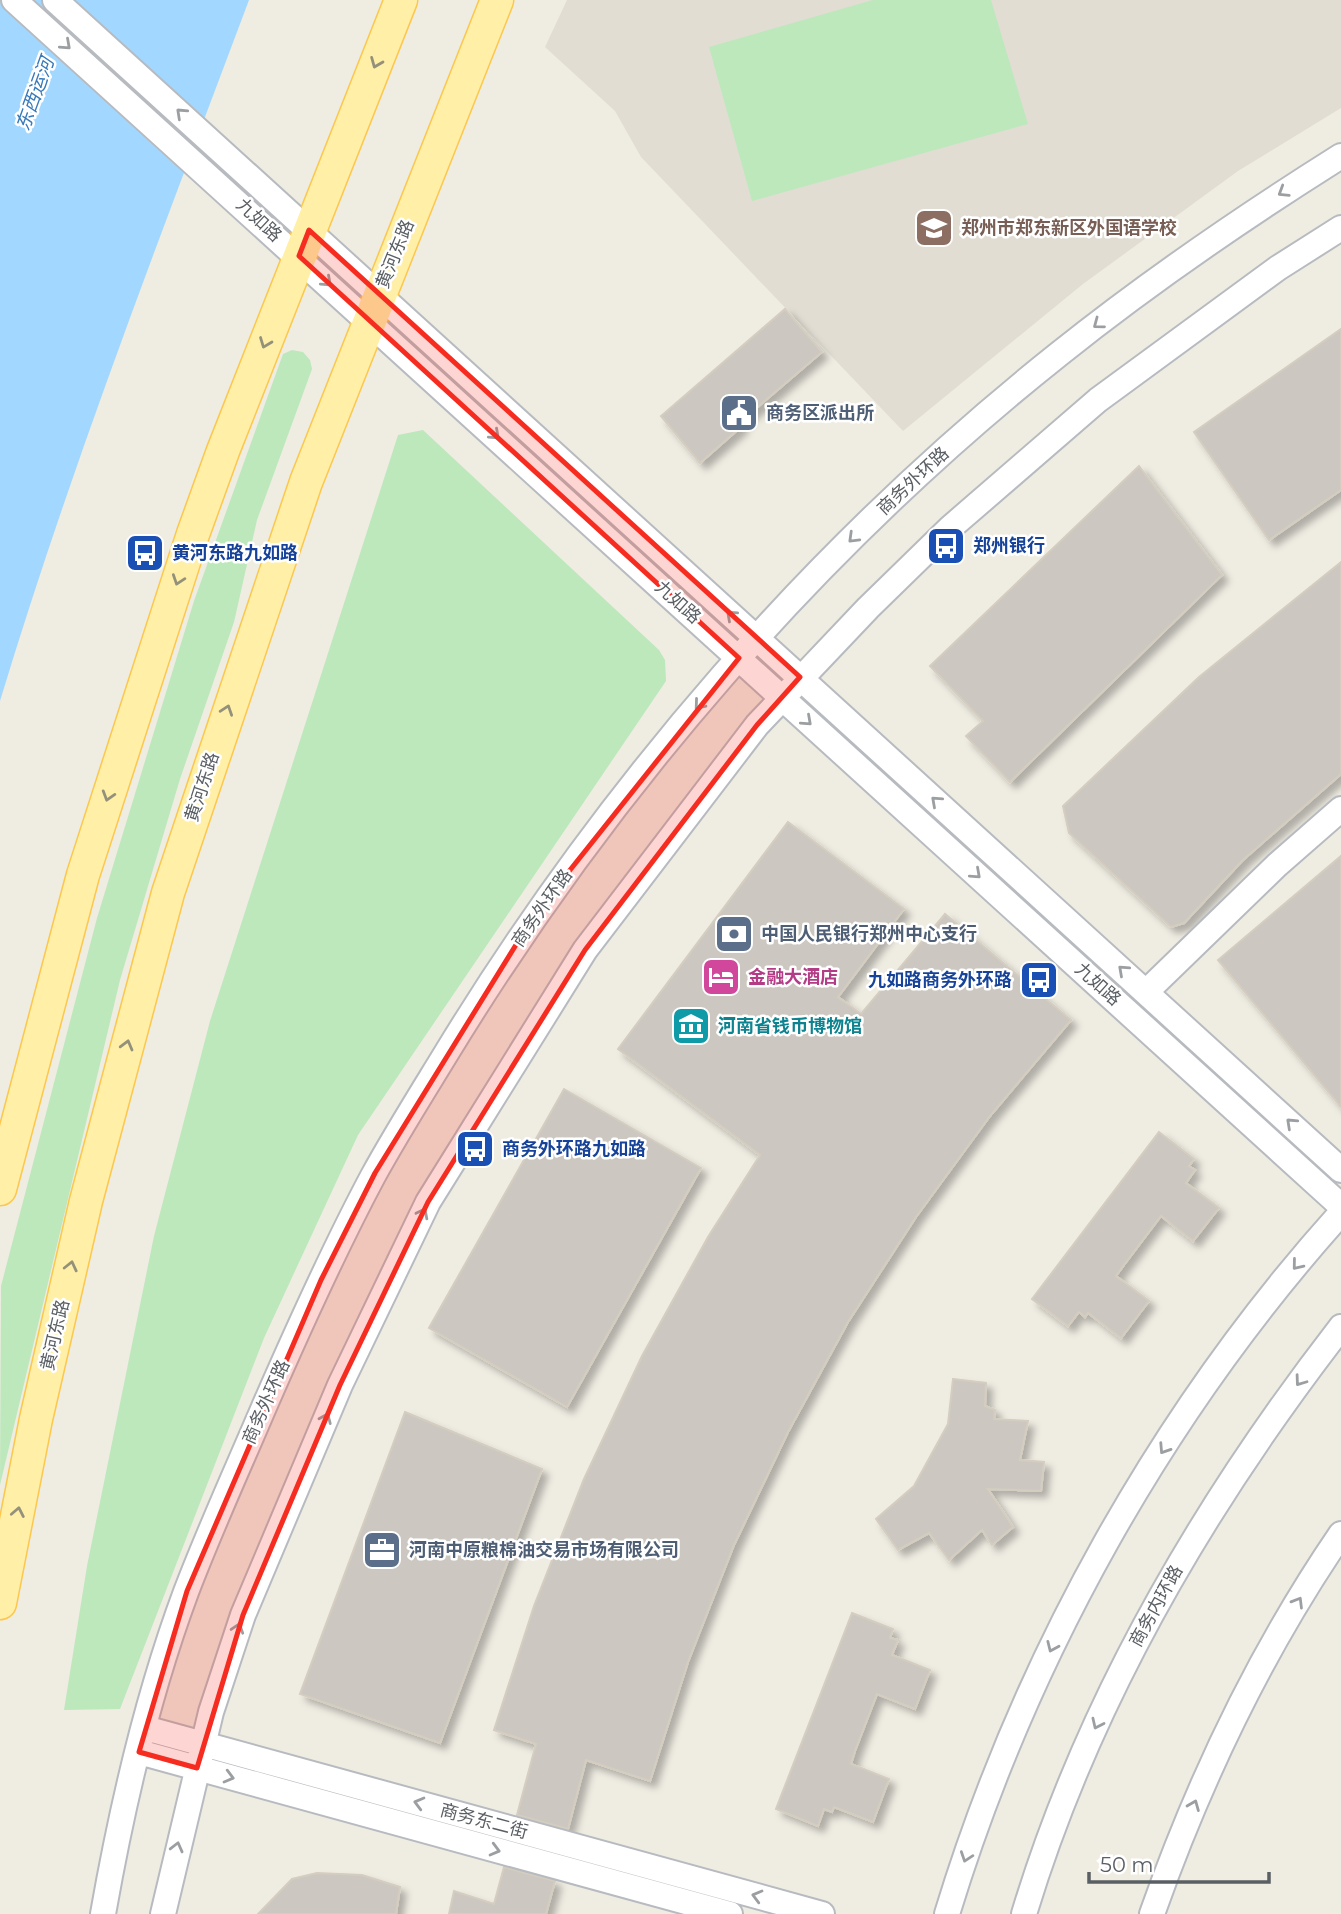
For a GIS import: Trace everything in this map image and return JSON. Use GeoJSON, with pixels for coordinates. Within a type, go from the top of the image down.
{"type":"FeatureCollection","features":[{"type":"Feature","properties":{"kind":"main road"},"geometry":{"type":"LineString","coordinates":[[0,1189],[83,875],[138,698],[223,451],[401,0]]}},
{"type":"Feature","properties":{"kind":"main road","name":"黄河东路"},"geometry":{"type":"LineString","coordinates":[[0,1603],[36,1419],[86,1201],[168,893],[281,551],[374,307],[497,0]]}},
{"type":"Feature","properties":{"kind":"street","name":"九如路"},"geometry":{"type":"LineString","coordinates":[[14,0],[222,186],[304,243]]}},
{"type":"Feature","properties":{"kind":"street","name":"九如路"},"geometry":{"type":"LineString","coordinates":[[55,0],[232,159],[304,243],[739,658],[1341,1206]]}},
{"type":"Feature","properties":{"kind":"street","name":"商务外环路"},"geometry":{"type":"LineString","coordinates":[[103,1914],[142,1740],[187,1591],[295,1338],[375,1173],[535,914],[657,753],[756,638],[909,483],[1050,361],[1244,218],[1341,156]]}},
{"type":"Feature","properties":{"kind":"street"},"geometry":{"type":"LineString","coordinates":[[163,1914],[200,1756],[243,1615],[375,1307],[428,1202],[585,950],[748,736],[800,677],[950,528],[1046,443],[1201,323],[1341,228]]}},
{"type":"Feature","properties":{"kind":"street","name":"九如路"},"geometry":{"type":"LineString","coordinates":[[374,307],[800,677],[1341,1170]]}},
{"type":"Feature","properties":{"kind":"street"},"geometry":{"type":"LineString","coordinates":[[1146,992],[1277,865],[1341,809]]}},
{"type":"Feature","properties":{"kind":"street"},"geometry":{"type":"LineString","coordinates":[[947,1914],[986,1800],[1022,1711],[1099,1556],[1166,1444],[1208,1384],[1254,1320],[1341,1213]]}},
{"type":"Feature","properties":{"kind":"street","name":"商务内环路"},"geometry":{"type":"LineString","coordinates":[[1024,1914],[1089,1741],[1163,1592],[1227,1485],[1341,1327]]}},
{"type":"Feature","properties":{"kind":"street"},"geometry":{"type":"LineString","coordinates":[[1152,1914],[1200,1790],[1235,1716],[1299,1599],[1341,1534]]}},
{"type":"Feature","properties":{"kind":"street","name":"商务东二街"},"geometry":{"type":"LineString","coordinates":[[142,1740],[822,1914]]}},
{"type":"Feature","properties":{"kind":"street","name":"商务东二街"},"geometry":{"type":"LineString","coordinates":[[200,1756],[730,1914]]}},
{"type":"Feature","properties":{"kind":"highlighted area"},"geometry":{"type":"Polygon","coordinates":[[[309,230],[800,677],[757,725],[585,950],[428,1202],[340,1385],[243,1615],[197,1768],[139,1752],[187,1591],[321,1280],[375,1173],[535,914],[739,658],[299,256],[309,230]]]}},
{"type":"Feature","properties":{"kind":"shaded area","name":"郑州市郑东新区外国语学校"},"geometry":{"type":"Polygon","coordinates":[[[567,0],[1341,0],[1341,108],[1238,171],[1083,284],[903,431],[641,157],[615,111],[545,47],[567,0]]]}},
{"type":"Feature","properties":{"kind":"green space"},"geometry":{"type":"Polygon","coordinates":[[[873,0],[991,0],[1028,124],[752,201],[709,47],[873,0]]]}},
{"type":"Feature","properties":{"kind":"green space"},"geometry":{"type":"Polygon","coordinates":[[[292,350],[303,352],[310,360],[312,369],[257,520],[234,622],[180,779],[120,980],[0,1485],[1,1286],[97,918],[194,601],[283,354],[292,350]]]}},
{"type":"Feature","properties":{"kind":"green space"},"geometry":{"type":"Polygon","coordinates":[[[423,430],[659,650],[665,660],[666,681],[358,1135],[264,1338],[120,1709],[64,1710],[87,1566],[154,1236],[210,1021],[398,435],[423,430]]]}},
{"type":"Feature","properties":{"kind":"water","name":"东西运河"},"geometry":{"type":"Polygon","coordinates":[[[0,0],[249,0],[87,436],[0,701],[0,0]]]}},
{"type":"Feature","properties":{"kind":"building"},"geometry":{"type":"Polygon","coordinates":[[[785,309],[822,352],[739,423],[742,426],[700,463],[661,416],[785,309]]]}},
{"type":"Feature","properties":{"kind":"building"},"geometry":{"type":"Polygon","coordinates":[[[1341,329],[1341,490],[1269,540],[1194,432],[1341,329]]]}},
{"type":"Feature","properties":{"kind":"building"},"geometry":{"type":"Polygon","coordinates":[[[1139,466],[1222,575],[1010,782],[966,736],[983,721],[930,666],[1139,466]]]}},
{"type":"Feature","properties":{"kind":"building"},"geometry":{"type":"Polygon","coordinates":[[[1341,562],[1341,774],[1243,860],[1184,923],[1171,927],[1069,833],[1063,806],[1199,677],[1341,562]]]}},
{"type":"Feature","properties":{"kind":"building"},"geometry":{"type":"Polygon","coordinates":[[[788,822],[904,909],[838,997],[861,1014],[945,914],[1071,1020],[990,1116],[916,1217],[848,1322],[788,1432],[734,1545],[688,1662],[650,1781],[586,1760],[568,1829],[517,1815],[536,1744],[494,1730],[534,1606],[584,1479],[642,1356],[708,1237],[760,1155],[618,1049],[788,822]]]}},
{"type":"Feature","properties":{"kind":"building"},"geometry":{"type":"Polygon","coordinates":[[[1341,856],[1341,1107],[1218,960],[1341,856]]]}},
{"type":"Feature","properties":{"kind":"building"},"geometry":{"type":"Polygon","coordinates":[[[564,1089],[701,1168],[567,1407],[429,1328],[564,1089]]]}},
{"type":"Feature","properties":{"kind":"building"},"geometry":{"type":"Polygon","coordinates":[[[1159,1132],[1194,1159],[1189,1166],[1195,1170],[1186,1183],[1219,1208],[1193,1241],[1161,1216],[1124,1265],[1116,1276],[1149,1301],[1121,1338],[1088,1313],[1085,1317],[1079,1312],[1068,1326],[1032,1299],[1159,1132]]]}},
{"type":"Feature","properties":{"kind":"building"},"geometry":{"type":"Polygon","coordinates":[[[953,1379],[986,1383],[985,1406],[995,1410],[994,1419],[1028,1421],[1020,1460],[1044,1462],[1041,1491],[988,1489],[1013,1527],[992,1545],[982,1530],[949,1560],[929,1533],[898,1550],[876,1519],[914,1486],[948,1424],[953,1379]]]}},
{"type":"Feature","properties":{"kind":"building"},"geometry":{"type":"Polygon","coordinates":[[[405,1412],[542,1469],[440,1743],[300,1694],[405,1412]]]}},
{"type":"Feature","properties":{"kind":"building"},"geometry":{"type":"Polygon","coordinates":[[[852,1613],[893,1629],[890,1638],[898,1640],[892,1655],[930,1670],[915,1709],[877,1694],[855,1751],[851,1764],[889,1779],[873,1822],[834,1807],[832,1812],[824,1809],[818,1826],[776,1809],[852,1613]]]}},
{"type":"Feature","properties":{"kind":"building"},"geometry":{"type":"Polygon","coordinates":[[[504,1867],[555,1881],[546,1914],[449,1914],[454,1891],[494,1904],[504,1867]]]}},
{"type":"Feature","properties":{"kind":"building"},"geometry":{"type":"Polygon","coordinates":[[[317,1873],[362,1875],[400,1887],[396,1914],[258,1914],[292,1879],[317,1873]]]}},
{"type":"Feature","properties":{"kind":"place","name":"郑州市郑东新区外国语学校"},"geometry":{"type":"Point","coordinates":[934,228]}},
{"type":"Feature","properties":{"kind":"place","name":"商务区派出所"},"geometry":{"type":"Point","coordinates":[739,413]}},
{"type":"Feature","properties":{"kind":"place","name":"郑州银行"},"geometry":{"type":"Point","coordinates":[946,546]}},
{"type":"Feature","properties":{"kind":"place","name":"黄河东路九如路"},"geometry":{"type":"Point","coordinates":[145,553]}},
{"type":"Feature","properties":{"kind":"place","name":"中国人民银行郑州中心支行"},"geometry":{"type":"Point","coordinates":[734,934]}},
{"type":"Feature","properties":{"kind":"place","name":"金融大酒店"},"geometry":{"type":"Point","coordinates":[721,977]}},
{"type":"Feature","properties":{"kind":"place","name":"九如路商务外环路"},"geometry":{"type":"Point","coordinates":[1039,980]}},
{"type":"Feature","properties":{"kind":"place","name":"河南省钱币博物馆"},"geometry":{"type":"Point","coordinates":[691,1026]}},
{"type":"Feature","properties":{"kind":"place","name":"商务外环路九如路"},"geometry":{"type":"Point","coordinates":[475,1149]}},
{"type":"Feature","properties":{"kind":"place","name":"河南中原粮棉油交易市场有限公司"},"geometry":{"type":"Point","coordinates":[382,1550]}}]}
